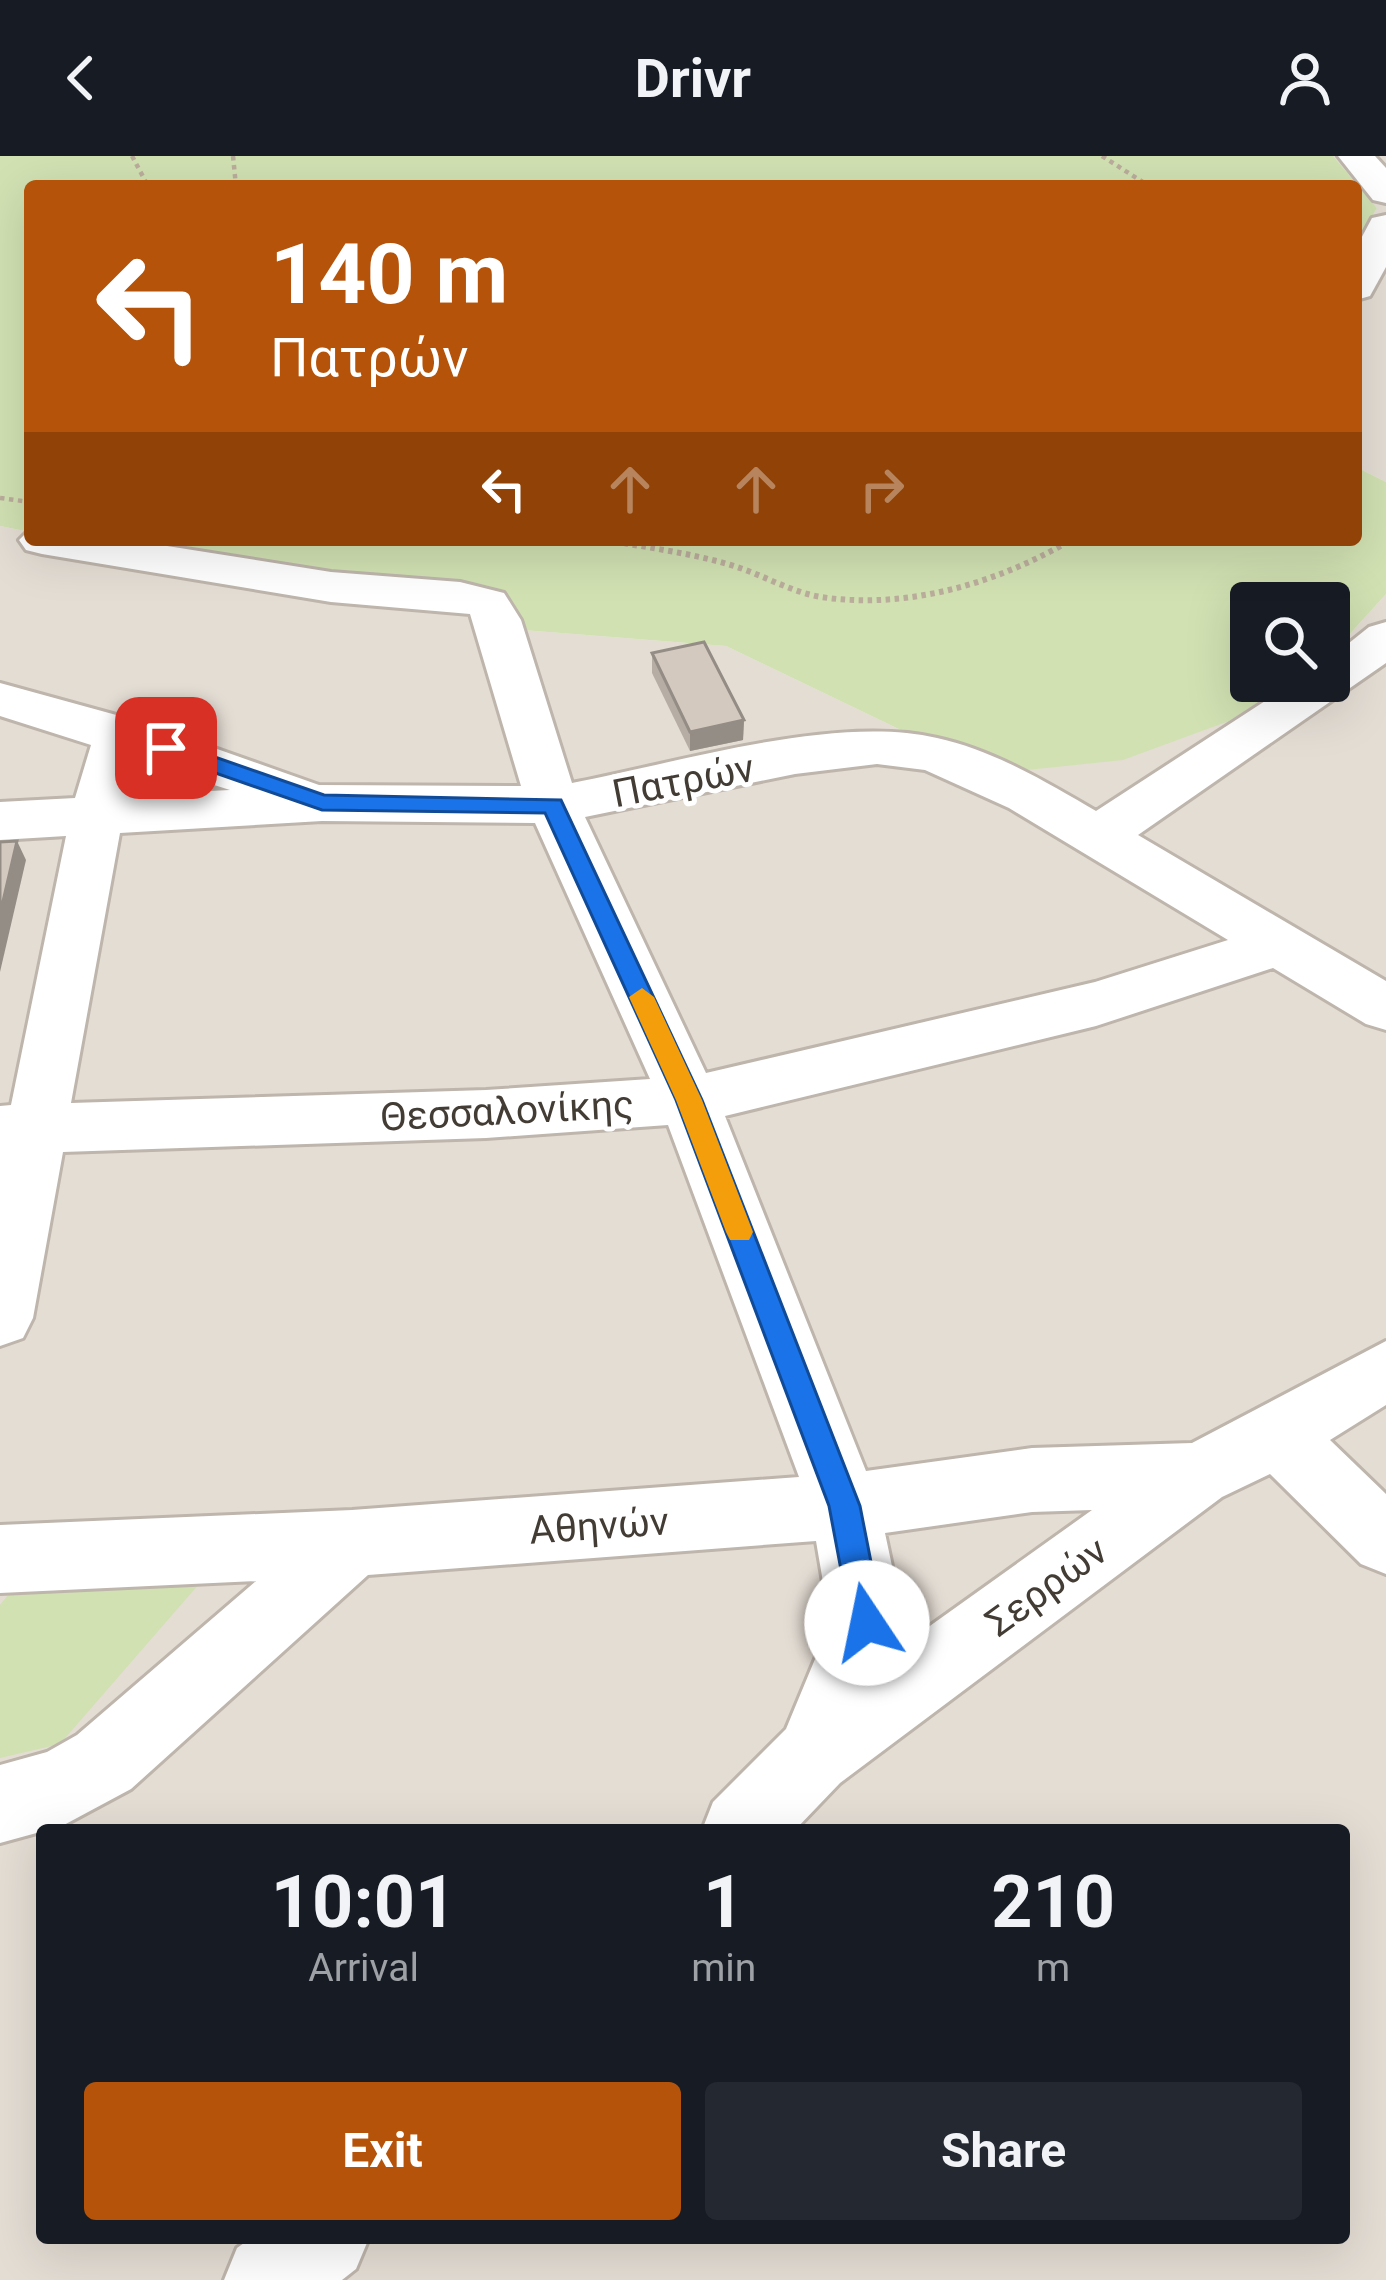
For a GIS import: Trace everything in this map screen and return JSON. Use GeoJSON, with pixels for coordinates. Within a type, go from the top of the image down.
{"type":"FeatureCollection","features":[{"type":"Feature","properties":{"kind":"street"},"geometry":{"type":"LineString","coordinates":[[1356,156],[1386,192]]}},
{"type":"Feature","properties":{"kind":"street"},"geometry":{"type":"LineString","coordinates":[[1362,276],[1386,226]]}},
{"type":"Feature","properties":{"kind":"street"},"geometry":{"type":"LineString","coordinates":[[134,546],[331,587],[460,597],[487,604],[497,620],[553,805],[689,1100],[844,1506],[867,1623],[813,1756]]}},
{"type":"Feature","properties":{"kind":"street"},"geometry":{"type":"LineString","coordinates":[[1098,836],[1346,671],[1386,638]]}},
{"type":"Feature","properties":{"kind":"street"},"geometry":{"type":"LineString","coordinates":[[0,699],[120,733],[322,802]]}},
{"type":"Feature","properties":{"kind":"street"},"geometry":{"type":"LineString","coordinates":[[0,1318],[19,1129],[120,733]]}},
{"type":"Feature","properties":{"kind":"street","name":"Πατρών"},"geometry":{"type":"LineString","coordinates":[[0,821],[322,802],[553,805],[795,758],[877,747],[934,754],[1028,795],[1281,944],[1377,989]]}},
{"type":"Feature","properties":{"kind":"street","name":"Θεσσαλονίκης"},"geometry":{"type":"LineString","coordinates":[[19,1129],[486,1114],[689,1100],[909,1052],[1096,1004],[1281,944]]}},
{"type":"Feature","properties":{"kind":"street","name":"Σερρών"},"geometry":{"type":"LineString","coordinates":[[747,1824],[813,1756],[1197,1475],[1278,1436],[1381,1374]]}},
{"type":"Feature","properties":{"kind":"street"},"geometry":{"type":"LineString","coordinates":[[1278,1436],[1386,1541]]}},
{"type":"Feature","properties":{"kind":"street","name":"Αθηνών"},"geometry":{"type":"LineString","coordinates":[[0,1559],[352,1544],[844,1506],[1032,1480],[1197,1475]]}},
{"type":"Feature","properties":{"kind":"street"},"geometry":{"type":"LineString","coordinates":[[0,1804],[62,1787],[104,1762],[352,1544]]}},
{"type":"Feature","properties":{"kind":"street"},"geometry":{"type":"LineString","coordinates":[[269,2280],[317,2244]]}},
{"type":"Feature","properties":{"kind":"path"},"geometry":{"type":"LineString","coordinates":[[1102,156],[1140,180]]}},
{"type":"Feature","properties":{"kind":"path"},"geometry":{"type":"LineString","coordinates":[[637,546],[730,564],[818,596],[871,599],[971,585],[1043,558],[1062,546]]}},
{"type":"Feature","properties":{"kind":"shaded area"},"geometry":{"type":"Polygon","coordinates":[[[1333,156],[1386,156],[1386,482],[1362,470],[1362,233],[1377,208],[1362,190],[1362,180],[1353,180],[1333,156]]]}},
{"type":"Feature","properties":{"kind":"shaded area"},"geometry":{"type":"Polygon","coordinates":[[[0,526],[24,531],[24,546],[73,546],[188,562],[474,584],[513,606],[523,630],[726,646],[903,731],[1229,721],[1259,702],[1350,702],[1350,634],[1386,594],[1386,2280],[0,2280],[0,526]]]}},
{"type":"Feature","properties":{"kind":"green space"},"geometry":{"type":"Polygon","coordinates":[[[0,156],[1333,156],[1353,180],[24,180],[24,531],[0,526],[0,156]]]}},
{"type":"Feature","properties":{"kind":"green space"},"geometry":{"type":"Polygon","coordinates":[[[1362,190],[1377,208],[1362,233],[1362,190]]]}},
{"type":"Feature","properties":{"kind":"green space"},"geometry":{"type":"Polygon","coordinates":[[[1362,470],[1386,482],[1386,594],[1350,634],[1350,582],[1230,582],[1230,702],[1259,702],[1229,721],[1123,760],[1027,770],[903,731],[726,646],[523,630],[513,606],[474,584],[188,562],[106,546],[1362,546],[1362,470]]]}},
{"type":"Feature","properties":{"kind":"green space"},"geometry":{"type":"Polygon","coordinates":[[[206,1576],[60,1744],[0,1758],[0,1605],[16,1585],[206,1576]]]}},
{"type":"Feature","properties":{"kind":"building"},"geometry":{"type":"Polygon","coordinates":[[[704,642],[744,720],[690,732],[652,653],[704,642]]]}},
{"type":"Feature","properties":{"kind":"building"},"geometry":{"type":"Polygon","coordinates":[[[17,841],[0,914],[0,842],[17,841]]]}},
{"type":"Feature","properties":{"kind":"slow traffic"},"geometry":{"type":"LineString","coordinates":[[642,997],[689,1100],[740,1232]]}},
{"type":"Feature","properties":{"kind":"route"},"geometry":{"type":"LineString","coordinates":[[166,748],[322,802],[553,805],[689,1100],[844,1506],[867,1623]]}}]}
